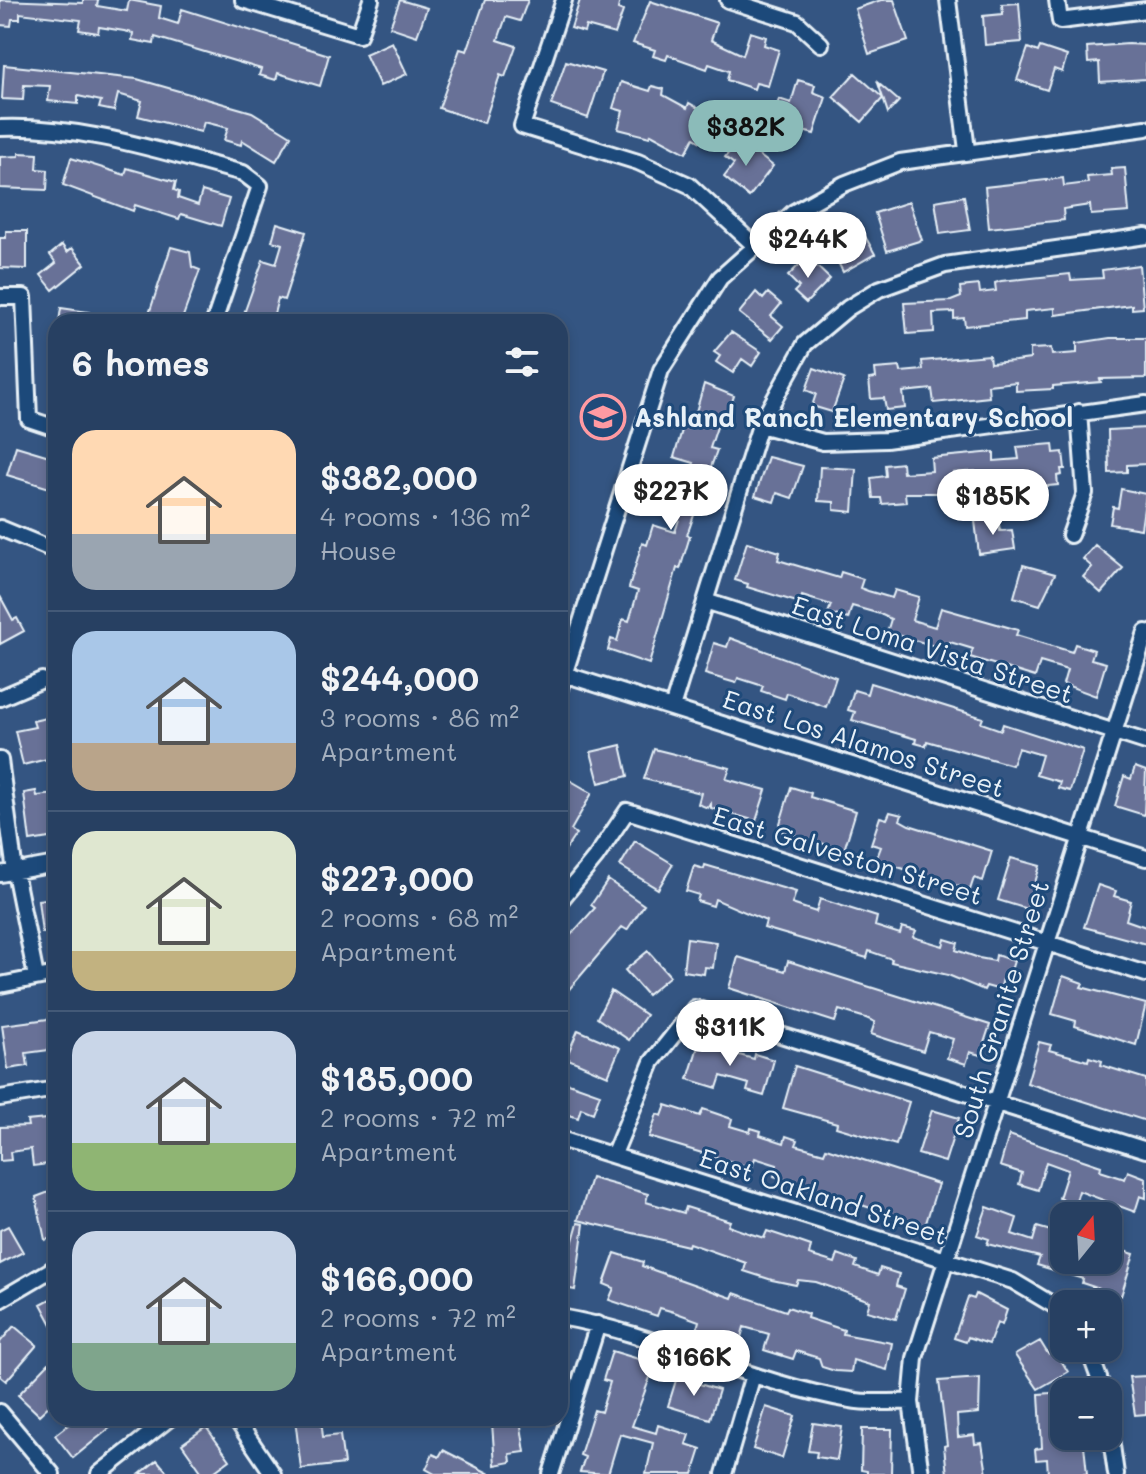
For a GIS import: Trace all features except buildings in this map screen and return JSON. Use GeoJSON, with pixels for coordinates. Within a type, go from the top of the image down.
{"type":"FeatureCollection","features":[{"type":"Feature","properties":{"kind":"street"},"geometry":{"type":"LineString","coordinates":[[243,0],[359,35],[371,0]]}},
{"type":"Feature","properties":{"kind":"street"},"geometry":{"type":"LineString","coordinates":[[564,0],[522,126],[638,162],[689,185],[754,245]]}},
{"type":"Feature","properties":{"kind":"street"},"geometry":{"type":"LineString","coordinates":[[728,0],[797,22],[821,44]]}},
{"type":"Feature","properties":{"kind":"street"},"geometry":{"type":"LineString","coordinates":[[948,0],[967,150]]}},
{"type":"Feature","properties":{"kind":"street"},"geometry":{"type":"LineString","coordinates":[[1057,0],[1060,21],[1146,10]]}},
{"type":"Feature","properties":{"kind":"street"},"geometry":{"type":"LineString","coordinates":[[0,128],[66,131],[117,139],[243,173],[260,186],[217,314]]}},
{"type":"Feature","properties":{"kind":"street"},"geometry":{"type":"LineString","coordinates":[[568,666],[661,370],[688,322],[720,278],[754,245],[794,212],[844,184],[900,162],[967,150],[1146,128]]}},
{"type":"Feature","properties":{"kind":"street"},"geometry":{"type":"LineString","coordinates":[[672,708],[760,425],[805,344],[848,308],[879,289],[945,265],[1146,236]]}},
{"type":"Feature","properties":{"kind":"street"},"geometry":{"type":"LineString","coordinates":[[0,297],[24,297],[29,419],[48,425]]}},
{"type":"Feature","properties":{"kind":"street"},"geometry":{"type":"LineString","coordinates":[[760,425],[823,442],[886,440],[1146,404]]}},
{"type":"Feature","properties":{"kind":"street"},"geometry":{"type":"LineString","coordinates":[[1070,535],[1085,493],[1079,412]]}},
{"type":"Feature","properties":{"kind":"street"},"geometry":{"type":"LineString","coordinates":[[0,528],[48,548]]}},
{"type":"Feature","properties":{"kind":"street","name":"East Loma Vista Street"},"geometry":{"type":"LineString","coordinates":[[705,601],[1146,742]]}},
{"type":"Feature","properties":{"kind":"street","name":"South Granite Street"},"geometry":{"type":"LineString","coordinates":[[921,1474],[911,1402],[915,1358],[1146,632]]}},
{"type":"Feature","properties":{"kind":"street"},"geometry":{"type":"LineString","coordinates":[[0,698],[42,680]]}},
{"type":"Feature","properties":{"kind":"street","name":"East Los Alamos Street"},"geometry":{"type":"LineString","coordinates":[[568,683],[672,708],[1146,858]]}},
{"type":"Feature","properties":{"kind":"street"},"geometry":{"type":"LineString","coordinates":[[0,760],[7,873],[36,977]]}},
{"type":"Feature","properties":{"kind":"street","name":"East Galveston Street"},"geometry":{"type":"LineString","coordinates":[[568,890],[627,811],[1146,974]]}},
{"type":"Feature","properties":{"kind":"street"},"geometry":{"type":"LineString","coordinates":[[7,873],[48,865]]}},
{"type":"Feature","properties":{"kind":"street"},"geometry":{"type":"LineString","coordinates":[[0,985],[48,975]]}},
{"type":"Feature","properties":{"kind":"street"},"geometry":{"type":"LineString","coordinates":[[614,1154],[652,1062],[695,1008],[1146,1150]]}},
{"type":"Feature","properties":{"kind":"street"},"geometry":{"type":"LineString","coordinates":[[0,1098],[48,1090]]}},
{"type":"Feature","properties":{"kind":"street","name":"East Oakland Street"},"geometry":{"type":"LineString","coordinates":[[568,1141],[1013,1281],[1050,1303]]}},
{"type":"Feature","properties":{"kind":"street"},"geometry":{"type":"LineString","coordinates":[[0,1300],[48,1272]]}},
{"type":"Feature","properties":{"kind":"street"},"geometry":{"type":"LineString","coordinates":[[568,1318],[598,1324],[753,1375],[852,1401],[911,1402]]}},
{"type":"Feature","properties":{"kind":"street"},"geometry":{"type":"LineString","coordinates":[[568,1420],[598,1324]]}},
{"type":"Feature","properties":{"kind":"street"},"geometry":{"type":"LineString","coordinates":[[724,1474],[753,1375]]}},
{"type":"Feature","properties":{"kind":"street"},"geometry":{"type":"LineString","coordinates":[[0,1412],[52,1474]]}},
{"type":"Feature","properties":{"kind":"street"},"geometry":{"type":"LineString","coordinates":[[99,1474],[160,1426]]}},
{"type":"Feature","properties":{"kind":"street"},"geometry":{"type":"LineString","coordinates":[[240,1426],[273,1474]]}},
{"type":"Feature","properties":{"kind":"street"},"geometry":{"type":"LineString","coordinates":[[551,1474],[566,1426]]}},
{"type":"Feature","properties":{"kind":"street"},"geometry":{"type":"LineString","coordinates":[[1113,1450],[1116,1474]]}},
{"type":"Feature","properties":{"kind":"place","name":"Ashland Ranch Elementary School"},"geometry":{"type":"Point","coordinates":[603,417]}}]}
